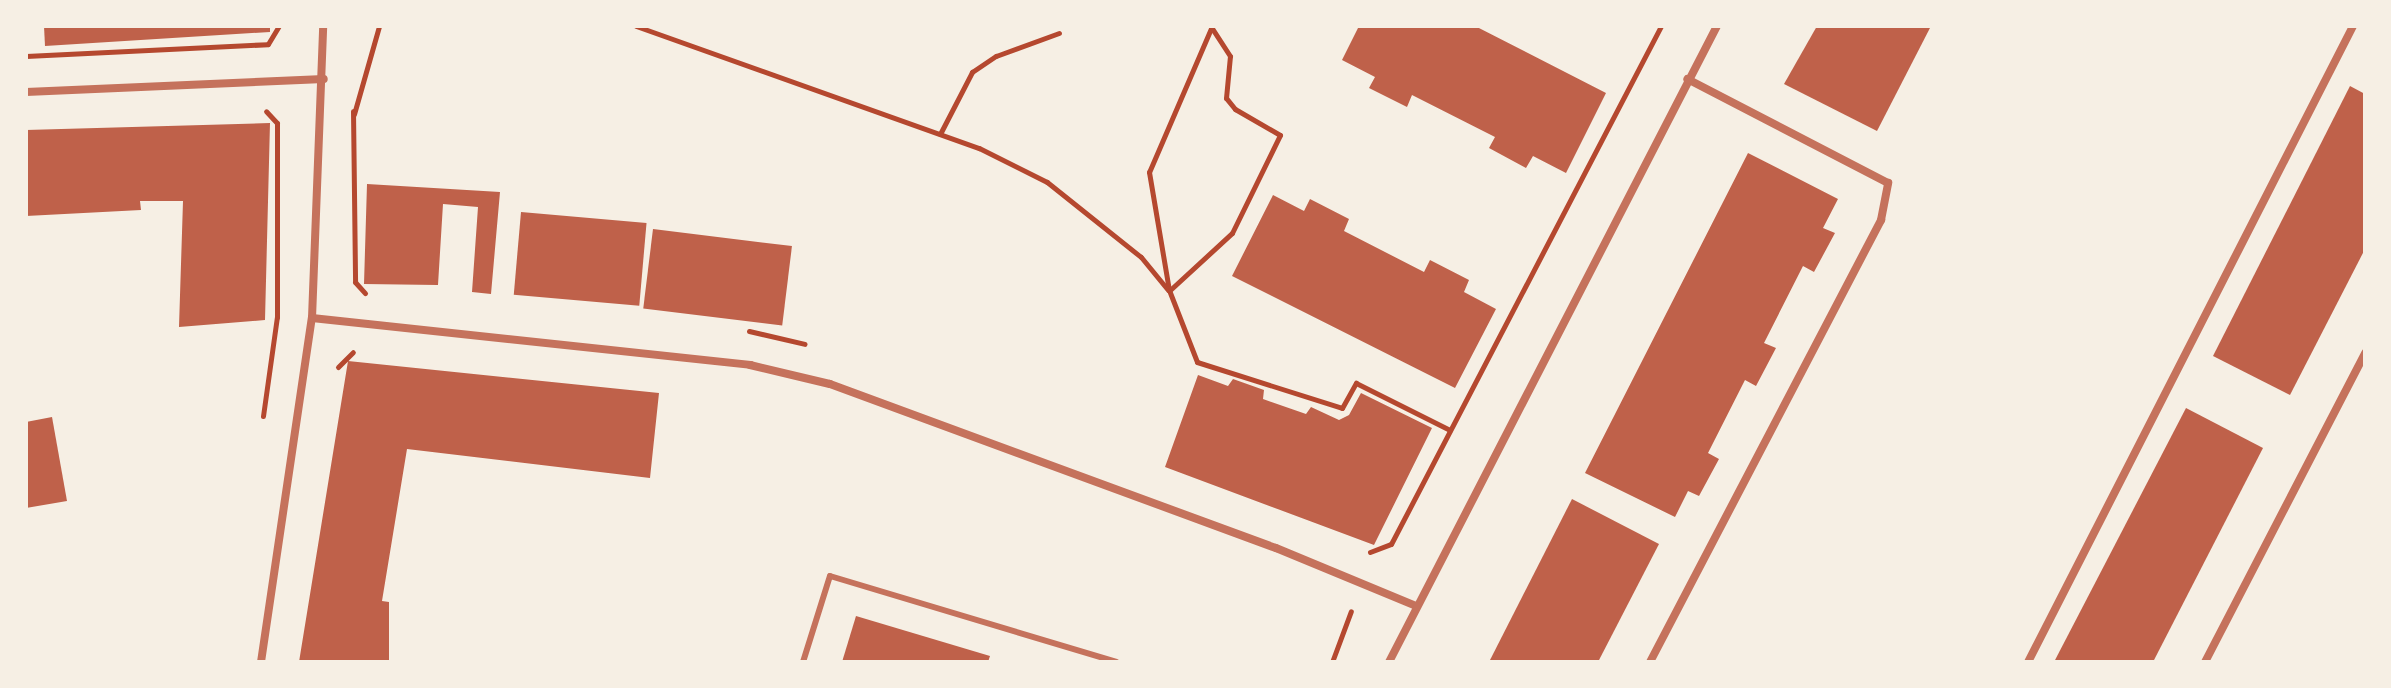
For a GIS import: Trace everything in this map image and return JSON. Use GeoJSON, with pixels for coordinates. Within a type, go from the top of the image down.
{"type":"FeatureCollection","features":[{"type":"Feature","properties":{"kind":"street"},"geometry":{"type":"LineString","coordinates":[[261,662],[312,318],[324,79],[323,26]]}},
{"type":"Feature","properties":{"kind":"street"},"geometry":{"type":"LineString","coordinates":[[1389,662],[1717,26]]}},
{"type":"Feature","properties":{"kind":"street"},"geometry":{"type":"LineString","coordinates":[[2028,662],[2353,26]]}},
{"type":"Feature","properties":{"kind":"street"},"geometry":{"type":"LineString","coordinates":[[26,92],[324,79]]}},
{"type":"Feature","properties":{"kind":"street"},"geometry":{"type":"LineString","coordinates":[[1650,662],[1881,220],[1888,183],[1687,79]]}},
{"type":"Feature","properties":{"kind":"street"},"geometry":{"type":"LineString","coordinates":[[312,318],[750,365],[830,384],[1276,548],[1416,606]]}},
{"type":"Feature","properties":{"kind":"street"},"geometry":{"type":"LineString","coordinates":[[2205,662],[2365,353]]}},
{"type":"Feature","properties":{"kind":"lane"},"geometry":{"type":"LineString","coordinates":[[803,662],[830,576],[1116,662]]}},
{"type":"Feature","properties":{"kind":"path"},"geometry":{"type":"LineString","coordinates":[[26,56],[268,44],[279,26]]}},
{"type":"Feature","properties":{"kind":"path"},"geometry":{"type":"LineString","coordinates":[[354,116],[379,26]]}},
{"type":"Feature","properties":{"kind":"path"},"geometry":{"type":"LineString","coordinates":[[636,26],[940,134],[1047,182],[1141,257],[1169,290]]}},
{"type":"Feature","properties":{"kind":"path"},"geometry":{"type":"LineString","coordinates":[[667,26],[669,38]]}},
{"type":"Feature","properties":{"kind":"path"},"geometry":{"type":"LineString","coordinates":[[1211,26],[1149,172],[1169,290],[1197,362],[1342,408],[1356,383],[1450,430]]}},
{"type":"Feature","properties":{"kind":"path"},"geometry":{"type":"LineString","coordinates":[[1169,290],[1232,233],[1280,135],[1235,109],[1226,98],[1230,56],[1211,26]]}},
{"type":"Feature","properties":{"kind":"path"},"geometry":{"type":"LineString","coordinates":[[1371,552],[1391,544],[1661,26]]}},
{"type":"Feature","properties":{"kind":"path"},"geometry":{"type":"LineString","coordinates":[[940,134],[972,72],[996,56],[1059,33]]}},
{"type":"Feature","properties":{"kind":"path"},"geometry":{"type":"LineString","coordinates":[[353,86],[355,282],[363,293]]}},
{"type":"Feature","properties":{"kind":"path"},"geometry":{"type":"LineString","coordinates":[[250,111],[266,110],[277,123],[277,317],[262,427]]}},
{"type":"Feature","properties":{"kind":"path"},"geometry":{"type":"LineString","coordinates":[[1332,662],[1352,609],[1337,603]]}},
{"type":"Feature","properties":{"kind":"building"},"geometry":{"type":"Polygon","coordinates":[[[44,26],[270,26],[270,32],[45,46],[44,26]]]}},
{"type":"Feature","properties":{"kind":"building"},"geometry":{"type":"Polygon","coordinates":[[[1359,26],[1475,26],[1606,93],[1566,173],[1533,156],[1526,168],[1489,148],[1495,137],[1412,95],[1407,107],[1369,88],[1375,77],[1342,60],[1359,26]]]}},
{"type":"Feature","properties":{"kind":"building"},"geometry":{"type":"Polygon","coordinates":[[[1817,26],[1931,26],[1877,131],[1784,84],[1817,26]]]}},
{"type":"Feature","properties":{"kind":"building"},"geometry":{"type":"Polygon","coordinates":[[[2350,86],[2365,94],[2365,249],[2290,395],[2213,356],[2350,86]]]}},
{"type":"Feature","properties":{"kind":"building"},"geometry":{"type":"Polygon","coordinates":[[[270,123],[265,320],[179,327],[183,201],[140,201],[141,210],[26,216],[26,130],[270,123]]]}},
{"type":"Feature","properties":{"kind":"building"},"geometry":{"type":"Polygon","coordinates":[[[1748,153],[1838,199],[1823,228],[1835,233],[1814,272],[1803,266],[1764,343],[1776,348],[1756,386],[1745,380],[1708,453],[1719,459],[1699,496],[1688,491],[1675,517],[1585,473],[1748,153]]]}},
{"type":"Feature","properties":{"kind":"building"},"geometry":{"type":"Polygon","coordinates":[[[367,184],[500,192],[491,294],[472,292],[478,207],[443,204],[438,285],[364,284],[367,184]]]}},
{"type":"Feature","properties":{"kind":"building"},"geometry":{"type":"Polygon","coordinates":[[[1273,195],[1304,211],[1310,199],[1349,219],[1344,231],[1424,272],[1430,260],[1469,280],[1464,292],[1496,309],[1455,388],[1232,276],[1273,195]]]}},
{"type":"Feature","properties":{"kind":"building"},"geometry":{"type":"Polygon","coordinates":[[[521,212],[647,223],[639,306],[514,295],[521,212]]]}},
{"type":"Feature","properties":{"kind":"building"},"geometry":{"type":"Polygon","coordinates":[[[653,229],[792,246],[782,325],[643,308],[653,229]]]}},
{"type":"Feature","properties":{"kind":"building"},"geometry":{"type":"Polygon","coordinates":[[[348,361],[659,393],[650,478],[407,449],[382,601],[389,602],[389,662],[299,662],[348,361]]]}},
{"type":"Feature","properties":{"kind":"building"},"geometry":{"type":"Polygon","coordinates":[[[1198,375],[1228,386],[1233,379],[1264,390],[1263,399],[1306,414],[1311,407],[1339,420],[1349,415],[1361,393],[1432,428],[1374,545],[1165,467],[1198,375]]]}},
{"type":"Feature","properties":{"kind":"building"},"geometry":{"type":"Polygon","coordinates":[[[2186,408],[2263,448],[2153,662],[2054,662],[2186,408]]]}},
{"type":"Feature","properties":{"kind":"building"},"geometry":{"type":"Polygon","coordinates":[[[52,417],[67,501],[26,508],[26,422],[52,417]]]}},
{"type":"Feature","properties":{"kind":"building"},"geometry":{"type":"Polygon","coordinates":[[[1572,499],[1659,544],[1598,662],[1489,662],[1572,499]]]}},
{"type":"Feature","properties":{"kind":"building"},"geometry":{"type":"Polygon","coordinates":[[[856,616],[990,656],[988,662],[842,662],[856,616]]]}}]}
